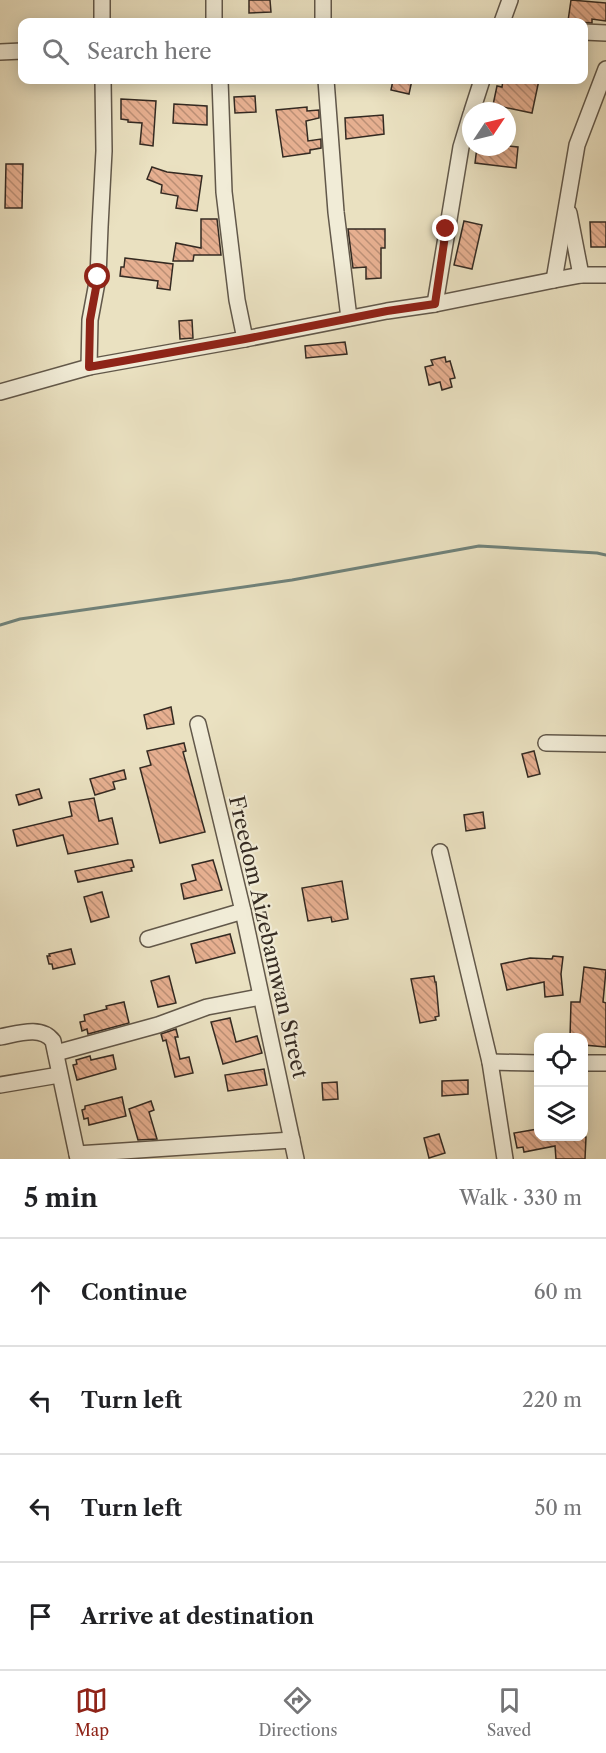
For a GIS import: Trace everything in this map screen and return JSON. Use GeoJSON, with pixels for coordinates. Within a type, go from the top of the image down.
{"type":"FeatureCollection","features":[{"type":"Feature","properties":{"kind":"street"},"geometry":{"type":"LineString","coordinates":[[102,0],[102,18]]}},
{"type":"Feature","properties":{"kind":"street"},"geometry":{"type":"LineString","coordinates":[[214,0],[214,18]]}},
{"type":"Feature","properties":{"kind":"street"},"geometry":{"type":"LineString","coordinates":[[323,0],[323,18]]}},
{"type":"Feature","properties":{"kind":"street"},"geometry":{"type":"LineString","coordinates":[[503,18],[510,0]]}},
{"type":"Feature","properties":{"kind":"street"},"geometry":{"type":"LineString","coordinates":[[588,32],[606,33]]}},
{"type":"Feature","properties":{"kind":"street"},"geometry":{"type":"LineString","coordinates":[[0,52],[18,51]]}},
{"type":"Feature","properties":{"kind":"street"},"geometry":{"type":"LineString","coordinates":[[554,280],[577,145],[606,69]]}},
{"type":"Feature","properties":{"kind":"street"},"geometry":{"type":"LineString","coordinates":[[89,367],[90,320],[98,277],[104,151],[103,84]]}},
{"type":"Feature","properties":{"kind":"street"},"geometry":{"type":"LineString","coordinates":[[220,84],[224,192],[237,300],[245,339]]}},
{"type":"Feature","properties":{"kind":"street"},"geometry":{"type":"LineString","coordinates":[[326,84],[336,212],[349,318]]}},
{"type":"Feature","properties":{"kind":"street"},"geometry":{"type":"LineString","coordinates":[[474,102],[481,84]]}},
{"type":"Feature","properties":{"kind":"street"},"geometry":{"type":"LineString","coordinates":[[435,304],[462,141]]}},
{"type":"Feature","properties":{"kind":"street"},"geometry":{"type":"LineString","coordinates":[[567,207],[581,275]]}},
{"type":"Feature","properties":{"kind":"street"},"geometry":{"type":"LineString","coordinates":[[0,393],[89,367],[581,275],[606,275]]}},
{"type":"Feature","properties":{"kind":"street","name":"Freedom Aizebamwan Street"},"geometry":{"type":"LineString","coordinates":[[198,724],[243,911],[296,1159]]}},
{"type":"Feature","properties":{"kind":"street"},"geometry":{"type":"LineString","coordinates":[[546,743],[606,744]]}},
{"type":"Feature","properties":{"kind":"street"},"geometry":{"type":"LineString","coordinates":[[440,852],[490,1062],[505,1159]]}},
{"type":"Feature","properties":{"kind":"street"},"geometry":{"type":"LineString","coordinates":[[148,939],[243,911]]}},
{"type":"Feature","properties":{"kind":"street"},"geometry":{"type":"LineString","coordinates":[[56,1053],[158,1025],[207,1007],[260,997]]}},
{"type":"Feature","properties":{"kind":"street"},"geometry":{"type":"LineString","coordinates":[[0,1037],[37,1031],[44,1033],[53,1041],[77,1156],[292,1140]]}},
{"type":"Feature","properties":{"kind":"street"},"geometry":{"type":"LineString","coordinates":[[490,1062],[534,1063]]}},
{"type":"Feature","properties":{"kind":"street"},"geometry":{"type":"LineString","coordinates":[[588,1063],[606,1063]]}},
{"type":"Feature","properties":{"kind":"street"},"geometry":{"type":"LineString","coordinates":[[0,1085],[59,1075]]}},
{"type":"Feature","properties":{"kind":"building"},"geometry":{"type":"Polygon","coordinates":[[[249,0],[270,0],[271,12],[249,13],[249,0]]]}},
{"type":"Feature","properties":{"kind":"building"},"geometry":{"type":"Polygon","coordinates":[[[571,0],[606,3],[606,21],[592,19],[592,23],[588,23],[588,18],[568,18],[571,0]]]}},
{"type":"Feature","properties":{"kind":"building"},"geometry":{"type":"Polygon","coordinates":[[[392,84],[411,84],[409,94],[391,90],[392,84]]]}},
{"type":"Feature","properties":{"kind":"building"},"geometry":{"type":"Polygon","coordinates":[[[538,84],[532,113],[516,110],[516,102],[494,102],[497,86],[538,84]]]}},
{"type":"Feature","properties":{"kind":"building"},"geometry":{"type":"Polygon","coordinates":[[[255,96],[256,112],[235,113],[234,97],[255,96]]]}},
{"type":"Feature","properties":{"kind":"building"},"geometry":{"type":"Polygon","coordinates":[[[121,99],[156,101],[153,146],[140,144],[142,123],[121,119],[121,99]]]}},
{"type":"Feature","properties":{"kind":"building"},"geometry":{"type":"Polygon","coordinates":[[[174,104],[207,106],[207,125],[173,123],[174,104]]]}},
{"type":"Feature","properties":{"kind":"building"},"geometry":{"type":"Polygon","coordinates":[[[307,107],[307,111],[319,110],[319,118],[306,121],[308,141],[321,139],[321,148],[310,150],[310,153],[283,157],[276,110],[307,107]]]}},
{"type":"Feature","properties":{"kind":"building"},"geometry":{"type":"Polygon","coordinates":[[[383,115],[384,134],[346,139],[345,118],[383,115]]]}},
{"type":"Feature","properties":{"kind":"building"},"geometry":{"type":"Polygon","coordinates":[[[516,147],[518,147],[516,168],[475,163],[476,156],[516,156],[516,147]]]}},
{"type":"Feature","properties":{"kind":"building"},"geometry":{"type":"Polygon","coordinates":[[[6,164],[23,164],[22,208],[5,208],[6,164]]]}},
{"type":"Feature","properties":{"kind":"building"},"geometry":{"type":"Polygon","coordinates":[[[152,167],[167,172],[202,176],[197,211],[176,208],[178,196],[161,193],[162,185],[147,179],[152,167]]]}},
{"type":"Feature","properties":{"kind":"building"},"geometry":{"type":"Polygon","coordinates":[[[201,219],[217,219],[221,255],[194,255],[193,261],[173,261],[176,243],[201,248],[201,219]]]}},
{"type":"Feature","properties":{"kind":"building"},"geometry":{"type":"Polygon","coordinates":[[[464,221],[482,225],[472,269],[454,265],[464,221]]]}},
{"type":"Feature","properties":{"kind":"building"},"geometry":{"type":"Polygon","coordinates":[[[590,222],[606,222],[606,247],[591,247],[590,222]]]}},
{"type":"Feature","properties":{"kind":"building"},"geometry":{"type":"Polygon","coordinates":[[[348,229],[385,229],[385,248],[381,248],[381,278],[366,279],[366,267],[353,268],[348,229]]]}},
{"type":"Feature","properties":{"kind":"building"},"geometry":{"type":"Polygon","coordinates":[[[125,258],[173,264],[170,290],[157,288],[158,281],[120,276],[125,258]]]}},
{"type":"Feature","properties":{"kind":"building"},"geometry":{"type":"Polygon","coordinates":[[[192,320],[193,338],[180,339],[179,321],[192,320]]]}},
{"type":"Feature","properties":{"kind":"building"},"geometry":{"type":"Polygon","coordinates":[[[345,342],[347,354],[306,358],[305,346],[345,342]]]}},
{"type":"Feature","properties":{"kind":"building"},"geometry":{"type":"Polygon","coordinates":[[[445,357],[446,362],[450,361],[455,378],[450,379],[452,387],[442,390],[440,382],[429,385],[425,367],[433,365],[431,360],[445,357]]]}},
{"type":"Feature","properties":{"kind":"building"},"geometry":{"type":"Polygon","coordinates":[[[171,707],[174,724],[147,729],[144,715],[171,707]]]}},
{"type":"Feature","properties":{"kind":"building"},"geometry":{"type":"Polygon","coordinates":[[[184,743],[186,751],[183,752],[205,832],[160,843],[140,768],[151,765],[147,751],[184,743]]]}},
{"type":"Feature","properties":{"kind":"building"},"geometry":{"type":"Polygon","coordinates":[[[534,751],[540,774],[528,777],[522,754],[534,751]]]}},
{"type":"Feature","properties":{"kind":"building"},"geometry":{"type":"Polygon","coordinates":[[[124,770],[126,779],[113,782],[115,789],[95,795],[90,779],[124,770]]]}},
{"type":"Feature","properties":{"kind":"building"},"geometry":{"type":"Polygon","coordinates":[[[39,789],[42,798],[19,805],[16,795],[39,789]]]}},
{"type":"Feature","properties":{"kind":"building"},"geometry":{"type":"Polygon","coordinates":[[[94,798],[99,821],[112,818],[118,844],[68,854],[63,835],[17,846],[13,830],[72,816],[69,802],[94,798]]]}},
{"type":"Feature","properties":{"kind":"building"},"geometry":{"type":"Polygon","coordinates":[[[483,812],[485,828],[466,831],[464,815],[483,812]]]}},
{"type":"Feature","properties":{"kind":"building"},"geometry":{"type":"Polygon","coordinates":[[[132,860],[134,867],[131,868],[132,871],[78,882],[75,871],[132,860]]]}},
{"type":"Feature","properties":{"kind":"building"},"geometry":{"type":"Polygon","coordinates":[[[213,860],[222,890],[184,899],[181,884],[196,880],[192,865],[213,860]]]}},
{"type":"Feature","properties":{"kind":"building"},"geometry":{"type":"Polygon","coordinates":[[[342,881],[348,919],[332,922],[331,917],[308,921],[302,888],[342,881]]]}},
{"type":"Feature","properties":{"kind":"building"},"geometry":{"type":"Polygon","coordinates":[[[102,892],[109,917],[91,922],[84,897],[102,892]]]}},
{"type":"Feature","properties":{"kind":"building"},"geometry":{"type":"Polygon","coordinates":[[[230,934],[235,953],[196,963],[191,944],[230,934]]]}},
{"type":"Feature","properties":{"kind":"building"},"geometry":{"type":"Polygon","coordinates":[[[71,949],[75,964],[53,969],[47,956],[71,949]]]}},
{"type":"Feature","properties":{"kind":"building"},"geometry":{"type":"Polygon","coordinates":[[[553,956],[563,957],[561,974],[563,995],[545,997],[544,982],[507,990],[501,964],[530,958],[552,959],[553,956]]]}},
{"type":"Feature","properties":{"kind":"building"},"geometry":{"type":"Polygon","coordinates":[[[584,967],[606,970],[603,1002],[606,1003],[606,1047],[588,1045],[588,1033],[570,1033],[571,1002],[580,1002],[584,967]]]}},
{"type":"Feature","properties":{"kind":"building"},"geometry":{"type":"Polygon","coordinates":[[[169,976],[176,1003],[158,1007],[151,981],[169,976]]]}},
{"type":"Feature","properties":{"kind":"building"},"geometry":{"type":"Polygon","coordinates":[[[434,976],[439,1016],[435,1017],[436,1020],[420,1023],[411,979],[434,976]]]}},
{"type":"Feature","properties":{"kind":"building"},"geometry":{"type":"Polygon","coordinates":[[[124,1002],[129,1023],[88,1034],[87,1029],[82,1031],[80,1022],[85,1021],[84,1015],[124,1002]]]}},
{"type":"Feature","properties":{"kind":"building"},"geometry":{"type":"Polygon","coordinates":[[[230,1018],[236,1042],[257,1036],[262,1053],[223,1064],[211,1022],[230,1018]]]}},
{"type":"Feature","properties":{"kind":"building"},"geometry":{"type":"Polygon","coordinates":[[[176,1029],[178,1037],[175,1037],[180,1059],[189,1057],[193,1073],[175,1077],[166,1040],[163,1041],[161,1034],[176,1029]]]}},
{"type":"Feature","properties":{"kind":"building"},"geometry":{"type":"Polygon","coordinates":[[[113,1055],[116,1069],[77,1080],[73,1065],[77,1064],[76,1060],[90,1056],[91,1060],[113,1055]]]}},
{"type":"Feature","properties":{"kind":"building"},"geometry":{"type":"Polygon","coordinates":[[[264,1069],[267,1085],[228,1091],[225,1075],[264,1069]]]}},
{"type":"Feature","properties":{"kind":"building"},"geometry":{"type":"Polygon","coordinates":[[[468,1080],[468,1094],[442,1096],[442,1081],[468,1080]]]}},
{"type":"Feature","properties":{"kind":"building"},"geometry":{"type":"Polygon","coordinates":[[[337,1082],[338,1099],[323,1100],[322,1083],[337,1082]]]}},
{"type":"Feature","properties":{"kind":"building"},"geometry":{"type":"Polygon","coordinates":[[[122,1097],[126,1116],[89,1125],[88,1118],[84,1119],[82,1110],[85,1106],[122,1097]]]}},
{"type":"Feature","properties":{"kind":"building"},"geometry":{"type":"Polygon","coordinates":[[[151,1101],[154,1110],[149,1112],[157,1139],[138,1140],[129,1109],[151,1101]]]}},
{"type":"Feature","properties":{"kind":"building"},"geometry":{"type":"Polygon","coordinates":[[[534,1130],[534,1141],[586,1141],[585,1159],[556,1159],[555,1146],[524,1152],[523,1147],[517,1148],[514,1133],[534,1130]]]}},
{"type":"Feature","properties":{"kind":"building"},"geometry":{"type":"Polygon","coordinates":[[[439,1134],[445,1153],[429,1158],[424,1138],[439,1134]]]}},
{"type":"Feature","properties":{"kind":"waterway"},"geometry":{"type":"LineString","coordinates":[[0,625],[20,619],[292,580],[479,546],[606,555]]}},
{"type":"Feature","properties":{"kind":"route"},"geometry":{"type":"LineString","coordinates":[[98,277],[90,320],[89,367],[435,304],[446,229]]}}]}
